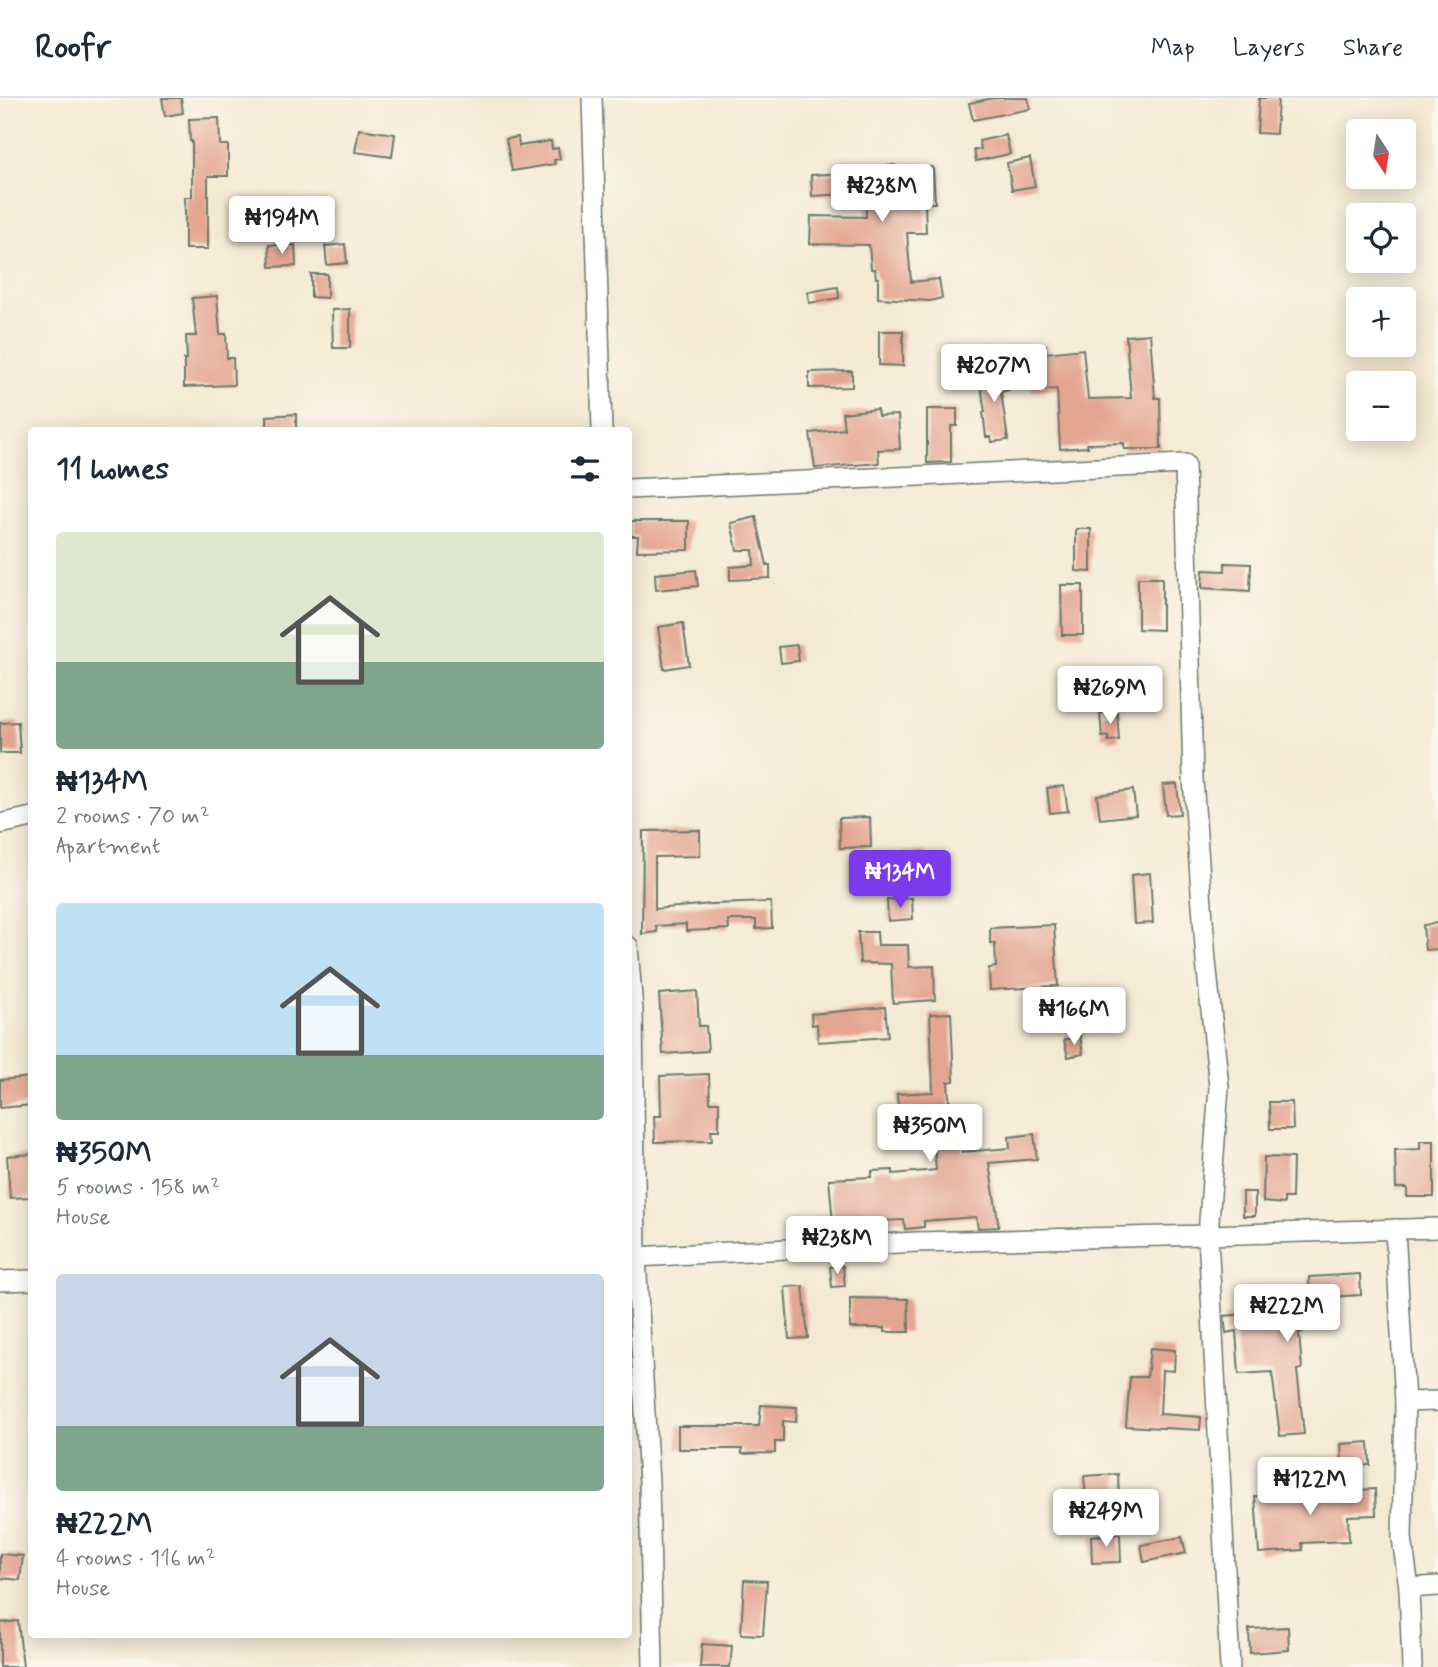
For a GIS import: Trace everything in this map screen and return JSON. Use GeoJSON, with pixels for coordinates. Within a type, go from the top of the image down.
{"type":"FeatureCollection","features":[{"type":"Feature","properties":{"kind":"street"},"geometry":{"type":"LineString","coordinates":[[592,98],[603,427]]}},
{"type":"Feature","properties":{"kind":"street"},"geometry":{"type":"LineString","coordinates":[[632,489],[1185,464],[1193,779],[1206,961],[1219,1087],[1208,1235],[1230,1667]]}},
{"type":"Feature","properties":{"kind":"street"},"geometry":{"type":"LineString","coordinates":[[0,824],[28,818]]}},
{"type":"Feature","properties":{"kind":"street"},"geometry":{"type":"LineString","coordinates":[[632,998],[632,1256],[649,1483],[653,1667]]}},
{"type":"Feature","properties":{"kind":"street"},"geometry":{"type":"LineString","coordinates":[[632,1256],[916,1242],[1438,1228]]}},
{"type":"Feature","properties":{"kind":"street"},"geometry":{"type":"LineString","coordinates":[[1395,1229],[1405,1402],[1402,1538],[1409,1588],[1412,1667]]}},
{"type":"Feature","properties":{"kind":"street"},"geometry":{"type":"LineString","coordinates":[[0,1281],[28,1280]]}},
{"type":"Feature","properties":{"kind":"street"},"geometry":{"type":"LineString","coordinates":[[1405,1402],[1438,1401]]}},
{"type":"Feature","properties":{"kind":"street"},"geometry":{"type":"LineString","coordinates":[[1409,1588],[1438,1586]]}},
{"type":"Feature","properties":{"kind":"building"},"geometry":{"type":"Polygon","coordinates":[[[162,98],[181,98],[183,113],[165,116],[162,98]]]}},
{"type":"Feature","properties":{"kind":"building"},"geometry":{"type":"Polygon","coordinates":[[[993,98],[1028,98],[1030,109],[973,120],[969,103],[993,98]]]}},
{"type":"Feature","properties":{"kind":"building"},"geometry":{"type":"Polygon","coordinates":[[[1259,98],[1278,98],[1276,134],[1257,133],[1259,98]]]}},
{"type":"Feature","properties":{"kind":"building"},"geometry":{"type":"Polygon","coordinates":[[[219,118],[220,145],[228,145],[228,176],[208,176],[208,249],[185,249],[185,197],[192,197],[192,141],[189,119],[219,118]]]}},
{"type":"Feature","properties":{"kind":"building"},"geometry":{"type":"Polygon","coordinates":[[[359,129],[395,134],[392,157],[355,152],[359,129]]]}},
{"type":"Feature","properties":{"kind":"building"},"geometry":{"type":"Polygon","coordinates":[[[1006,135],[1010,154],[976,161],[974,150],[981,149],[979,141],[1006,135]]]}},
{"type":"Feature","properties":{"kind":"building"},"geometry":{"type":"Polygon","coordinates":[[[518,137],[519,146],[551,141],[552,149],[558,148],[560,159],[554,160],[555,164],[512,171],[506,139],[518,137]]]}},
{"type":"Feature","properties":{"kind":"building"},"geometry":{"type":"Polygon","coordinates":[[[1030,158],[1035,186],[1012,190],[1007,163],[1030,158]]]}},
{"type":"Feature","properties":{"kind":"building"},"geometry":{"type":"Polygon","coordinates":[[[895,165],[895,169],[933,167],[935,203],[925,203],[926,233],[907,233],[911,282],[939,279],[942,298],[930,301],[878,298],[878,278],[875,269],[871,269],[869,245],[810,244],[811,216],[866,217],[866,193],[812,196],[811,175],[864,172],[864,168],[895,165]]]}},
{"type":"Feature","properties":{"kind":"building"},"geometry":{"type":"Polygon","coordinates":[[[345,244],[347,263],[327,265],[325,246],[345,244]]]}},
{"type":"Feature","properties":{"kind":"building"},"geometry":{"type":"Polygon","coordinates":[[[269,245],[295,245],[296,266],[270,267],[269,245]]]}},
{"type":"Feature","properties":{"kind":"building"},"geometry":{"type":"Polygon","coordinates":[[[311,274],[327,274],[327,298],[311,297],[311,274]]]}},
{"type":"Feature","properties":{"kind":"building"},"geometry":{"type":"Polygon","coordinates":[[[838,287],[839,298],[809,303],[808,292],[838,287]]]}},
{"type":"Feature","properties":{"kind":"building"},"geometry":{"type":"Polygon","coordinates":[[[217,296],[220,334],[226,334],[227,358],[233,358],[234,385],[184,387],[186,336],[196,336],[192,298],[217,296]]]}},
{"type":"Feature","properties":{"kind":"building"},"geometry":{"type":"Polygon","coordinates":[[[350,309],[350,348],[333,348],[332,310],[350,309]]]}},
{"type":"Feature","properties":{"kind":"building"},"geometry":{"type":"Polygon","coordinates":[[[879,331],[903,331],[903,366],[879,365],[879,331]]]}},
{"type":"Feature","properties":{"kind":"building"},"geometry":{"type":"Polygon","coordinates":[[[1150,334],[1155,398],[1160,398],[1161,449],[1124,449],[1124,443],[1087,444],[1088,447],[1060,449],[1057,389],[1032,391],[1028,347],[1046,345],[1046,353],[1083,349],[1088,399],[1131,398],[1126,336],[1150,334]]]}},
{"type":"Feature","properties":{"kind":"building"},"geometry":{"type":"Polygon","coordinates":[[[1006,369],[1009,390],[1001,392],[1008,440],[992,442],[991,437],[986,437],[979,373],[1006,369]]]}},
{"type":"Feature","properties":{"kind":"building"},"geometry":{"type":"Polygon","coordinates":[[[852,371],[852,387],[809,388],[809,372],[852,371]]]}},
{"type":"Feature","properties":{"kind":"building"},"geometry":{"type":"Polygon","coordinates":[[[877,409],[878,416],[898,415],[900,449],[878,450],[879,463],[815,468],[810,433],[844,429],[842,413],[877,409]]]}},
{"type":"Feature","properties":{"kind":"building"},"geometry":{"type":"Polygon","coordinates":[[[927,409],[957,409],[957,426],[951,426],[951,462],[927,463],[927,409]]]}},
{"type":"Feature","properties":{"kind":"building"},"geometry":{"type":"Polygon","coordinates":[[[296,414],[296,427],[267,427],[267,416],[296,414]]]}},
{"type":"Feature","properties":{"kind":"building"},"geometry":{"type":"Polygon","coordinates":[[[756,517],[767,565],[770,565],[770,578],[730,580],[730,567],[754,565],[753,550],[737,550],[731,523],[756,517]]]}},
{"type":"Feature","properties":{"kind":"building"},"geometry":{"type":"Polygon","coordinates":[[[632,521],[689,521],[689,550],[637,551],[638,536],[632,536],[632,521]]]}},
{"type":"Feature","properties":{"kind":"building"},"geometry":{"type":"Polygon","coordinates":[[[1076,529],[1091,529],[1091,572],[1076,571],[1076,529]]]}},
{"type":"Feature","properties":{"kind":"building"},"geometry":{"type":"Polygon","coordinates":[[[1225,563],[1251,564],[1250,591],[1202,588],[1203,570],[1225,571],[1225,563]]]}},
{"type":"Feature","properties":{"kind":"building"},"geometry":{"type":"Polygon","coordinates":[[[696,570],[698,586],[656,590],[655,574],[696,570]]]}},
{"type":"Feature","properties":{"kind":"building"},"geometry":{"type":"Polygon","coordinates":[[[1138,578],[1162,578],[1162,630],[1138,629],[1138,578]]]}},
{"type":"Feature","properties":{"kind":"building"},"geometry":{"type":"Polygon","coordinates":[[[1061,585],[1083,585],[1083,635],[1062,635],[1061,585]]]}},
{"type":"Feature","properties":{"kind":"building"},"geometry":{"type":"Polygon","coordinates":[[[683,623],[689,665],[664,669],[658,627],[683,623]]]}},
{"type":"Feature","properties":{"kind":"building"},"geometry":{"type":"Polygon","coordinates":[[[797,645],[799,661],[781,663],[779,647],[797,645]]]}},
{"type":"Feature","properties":{"kind":"building"},"geometry":{"type":"Polygon","coordinates":[[[1117,712],[1119,740],[1108,741],[1108,736],[1102,737],[1100,713],[1117,712]]]}},
{"type":"Feature","properties":{"kind":"building"},"geometry":{"type":"Polygon","coordinates":[[[18,722],[20,753],[0,753],[0,723],[18,722]]]}},
{"type":"Feature","properties":{"kind":"building"},"geometry":{"type":"Polygon","coordinates":[[[1177,784],[1180,814],[1166,815],[1163,785],[1177,784]]]}},
{"type":"Feature","properties":{"kind":"building"},"geometry":{"type":"Polygon","coordinates":[[[1064,786],[1068,811],[1050,813],[1047,788],[1064,786]]]}},
{"type":"Feature","properties":{"kind":"building"},"geometry":{"type":"Polygon","coordinates":[[[1133,790],[1136,815],[1100,819],[1097,795],[1133,790]]]}},
{"type":"Feature","properties":{"kind":"building"},"geometry":{"type":"Polygon","coordinates":[[[870,817],[871,847],[840,848],[839,818],[870,817]]]}},
{"type":"Feature","properties":{"kind":"building"},"geometry":{"type":"Polygon","coordinates":[[[700,830],[700,856],[655,857],[655,909],[771,902],[772,928],[756,929],[756,920],[728,920],[729,929],[686,931],[686,924],[656,926],[657,932],[642,934],[643,831],[700,830]]]}},
{"type":"Feature","properties":{"kind":"building"},"geometry":{"type":"Polygon","coordinates":[[[926,852],[926,876],[886,877],[886,853],[926,852]]]}},
{"type":"Feature","properties":{"kind":"building"},"geometry":{"type":"Polygon","coordinates":[[[1150,873],[1153,923],[1134,924],[1131,875],[1150,873]]]}},
{"type":"Feature","properties":{"kind":"building"},"geometry":{"type":"Polygon","coordinates":[[[912,898],[913,919],[888,921],[887,900],[912,898]]]}},
{"type":"Feature","properties":{"kind":"building"},"geometry":{"type":"Polygon","coordinates":[[[1438,923],[1438,949],[1425,950],[1423,925],[1438,923]]]}},
{"type":"Feature","properties":{"kind":"building"},"geometry":{"type":"Polygon","coordinates":[[[1054,925],[1058,986],[990,990],[989,968],[996,967],[995,943],[990,943],[990,928],[1054,925]]]}},
{"type":"Feature","properties":{"kind":"building"},"geometry":{"type":"Polygon","coordinates":[[[858,932],[877,932],[878,945],[908,945],[909,967],[934,966],[935,1000],[893,1003],[891,964],[860,963],[858,932]]]}},
{"type":"Feature","properties":{"kind":"building"},"geometry":{"type":"Polygon","coordinates":[[[697,991],[699,1026],[706,1026],[708,1051],[663,1054],[659,994],[697,991]]]}},
{"type":"Feature","properties":{"kind":"building"},"geometry":{"type":"Polygon","coordinates":[[[885,1007],[888,1037],[818,1042],[817,1024],[812,1025],[811,1014],[885,1007]]]}},
{"type":"Feature","properties":{"kind":"building"},"geometry":{"type":"Polygon","coordinates":[[[951,1013],[954,1081],[948,1082],[951,1128],[954,1128],[954,1132],[960,1132],[962,1152],[1010,1148],[1009,1137],[1034,1134],[1037,1159],[989,1163],[999,1227],[978,1228],[976,1217],[924,1221],[924,1227],[905,1229],[904,1220],[855,1222],[856,1232],[834,1234],[829,1179],[872,1177],[872,1171],[893,1170],[893,1174],[936,1170],[931,1108],[898,1110],[897,1094],[933,1092],[930,1014],[951,1013]]]}},
{"type":"Feature","properties":{"kind":"building"},"geometry":{"type":"Polygon","coordinates":[[[1080,1036],[1083,1054],[1068,1057],[1064,1040],[1080,1036]]]}},
{"type":"Feature","properties":{"kind":"building"},"geometry":{"type":"Polygon","coordinates":[[[709,1074],[710,1102],[719,1102],[719,1130],[711,1130],[712,1141],[655,1142],[654,1116],[661,1116],[660,1076],[709,1074]]]}},
{"type":"Feature","properties":{"kind":"building"},"geometry":{"type":"Polygon","coordinates":[[[28,1077],[28,1105],[0,1108],[0,1080],[28,1077]]]}},
{"type":"Feature","properties":{"kind":"building"},"geometry":{"type":"Polygon","coordinates":[[[1269,1102],[1292,1102],[1293,1129],[1270,1129],[1269,1102]]]}},
{"type":"Feature","properties":{"kind":"building"},"geometry":{"type":"Polygon","coordinates":[[[1420,1141],[1434,1141],[1434,1197],[1407,1197],[1407,1188],[1396,1188],[1395,1150],[1420,1149],[1420,1141]]]}},
{"type":"Feature","properties":{"kind":"building"},"geometry":{"type":"Polygon","coordinates":[[[28,1154],[28,1197],[10,1198],[7,1156],[28,1154]]]}},
{"type":"Feature","properties":{"kind":"building"},"geometry":{"type":"Polygon","coordinates":[[[1264,1157],[1293,1158],[1292,1198],[1284,1198],[1284,1204],[1263,1202],[1264,1157]]]}},
{"type":"Feature","properties":{"kind":"building"},"geometry":{"type":"Polygon","coordinates":[[[1243,1192],[1255,1192],[1255,1216],[1243,1216],[1243,1192]]]}},
{"type":"Feature","properties":{"kind":"building"},"geometry":{"type":"Polygon","coordinates":[[[843,1266],[845,1286],[832,1287],[830,1267],[843,1266]]]}},
{"type":"Feature","properties":{"kind":"building"},"geometry":{"type":"Polygon","coordinates":[[[1360,1274],[1361,1295],[1329,1297],[1331,1325],[1302,1327],[1302,1332],[1299,1332],[1302,1369],[1297,1370],[1304,1434],[1280,1436],[1272,1372],[1239,1374],[1236,1331],[1226,1333],[1224,1316],[1308,1309],[1309,1277],[1360,1274]]]}},
{"type":"Feature","properties":{"kind":"building"},"geometry":{"type":"Polygon","coordinates":[[[803,1286],[808,1338],[789,1339],[785,1287],[803,1286]]]}},
{"type":"Feature","properties":{"kind":"building"},"geometry":{"type":"Polygon","coordinates":[[[850,1298],[908,1299],[909,1332],[885,1332],[885,1328],[850,1328],[850,1298]]]}},
{"type":"Feature","properties":{"kind":"building"},"geometry":{"type":"Polygon","coordinates":[[[1150,1348],[1175,1350],[1174,1371],[1162,1370],[1160,1414],[1201,1417],[1200,1430],[1126,1426],[1130,1377],[1147,1377],[1150,1348]]]}},
{"type":"Feature","properties":{"kind":"building"},"geometry":{"type":"Polygon","coordinates":[[[761,1405],[797,1407],[796,1422],[783,1421],[783,1442],[775,1442],[775,1453],[742,1454],[742,1449],[678,1449],[678,1426],[759,1426],[761,1405]]]}},
{"type":"Feature","properties":{"kind":"building"},"geometry":{"type":"Polygon","coordinates":[[[1369,1442],[1370,1465],[1342,1466],[1341,1444],[1369,1442]]]}},
{"type":"Feature","properties":{"kind":"building"},"geometry":{"type":"Polygon","coordinates":[[[1118,1474],[1119,1498],[1086,1500],[1084,1476],[1118,1474]]]}},
{"type":"Feature","properties":{"kind":"building"},"geometry":{"type":"Polygon","coordinates":[[[1336,1480],[1337,1491],[1375,1489],[1376,1515],[1348,1516],[1349,1541],[1302,1543],[1303,1550],[1259,1553],[1255,1496],[1314,1496],[1313,1482],[1336,1480]]]}},
{"type":"Feature","properties":{"kind":"building"},"geometry":{"type":"Polygon","coordinates":[[[1120,1534],[1121,1562],[1092,1563],[1091,1536],[1120,1534]]]}},
{"type":"Feature","properties":{"kind":"building"},"geometry":{"type":"Polygon","coordinates":[[[1182,1537],[1186,1553],[1144,1562],[1141,1545],[1182,1537]]]}},
{"type":"Feature","properties":{"kind":"building"},"geometry":{"type":"Polygon","coordinates":[[[0,1554],[23,1556],[20,1580],[0,1578],[0,1554]]]}},
{"type":"Feature","properties":{"kind":"building"},"geometry":{"type":"Polygon","coordinates":[[[744,1580],[767,1581],[763,1635],[741,1634],[744,1580]]]}},
{"type":"Feature","properties":{"kind":"building"},"geometry":{"type":"Polygon","coordinates":[[[18,1621],[23,1667],[0,1667],[0,1623],[18,1621]]]}},
{"type":"Feature","properties":{"kind":"building"},"geometry":{"type":"Polygon","coordinates":[[[1288,1627],[1289,1650],[1250,1653],[1249,1629],[1288,1627]]]}},
{"type":"Feature","properties":{"kind":"building"},"geometry":{"type":"Polygon","coordinates":[[[702,1644],[732,1646],[730,1667],[700,1667],[702,1644]]]}}]}
